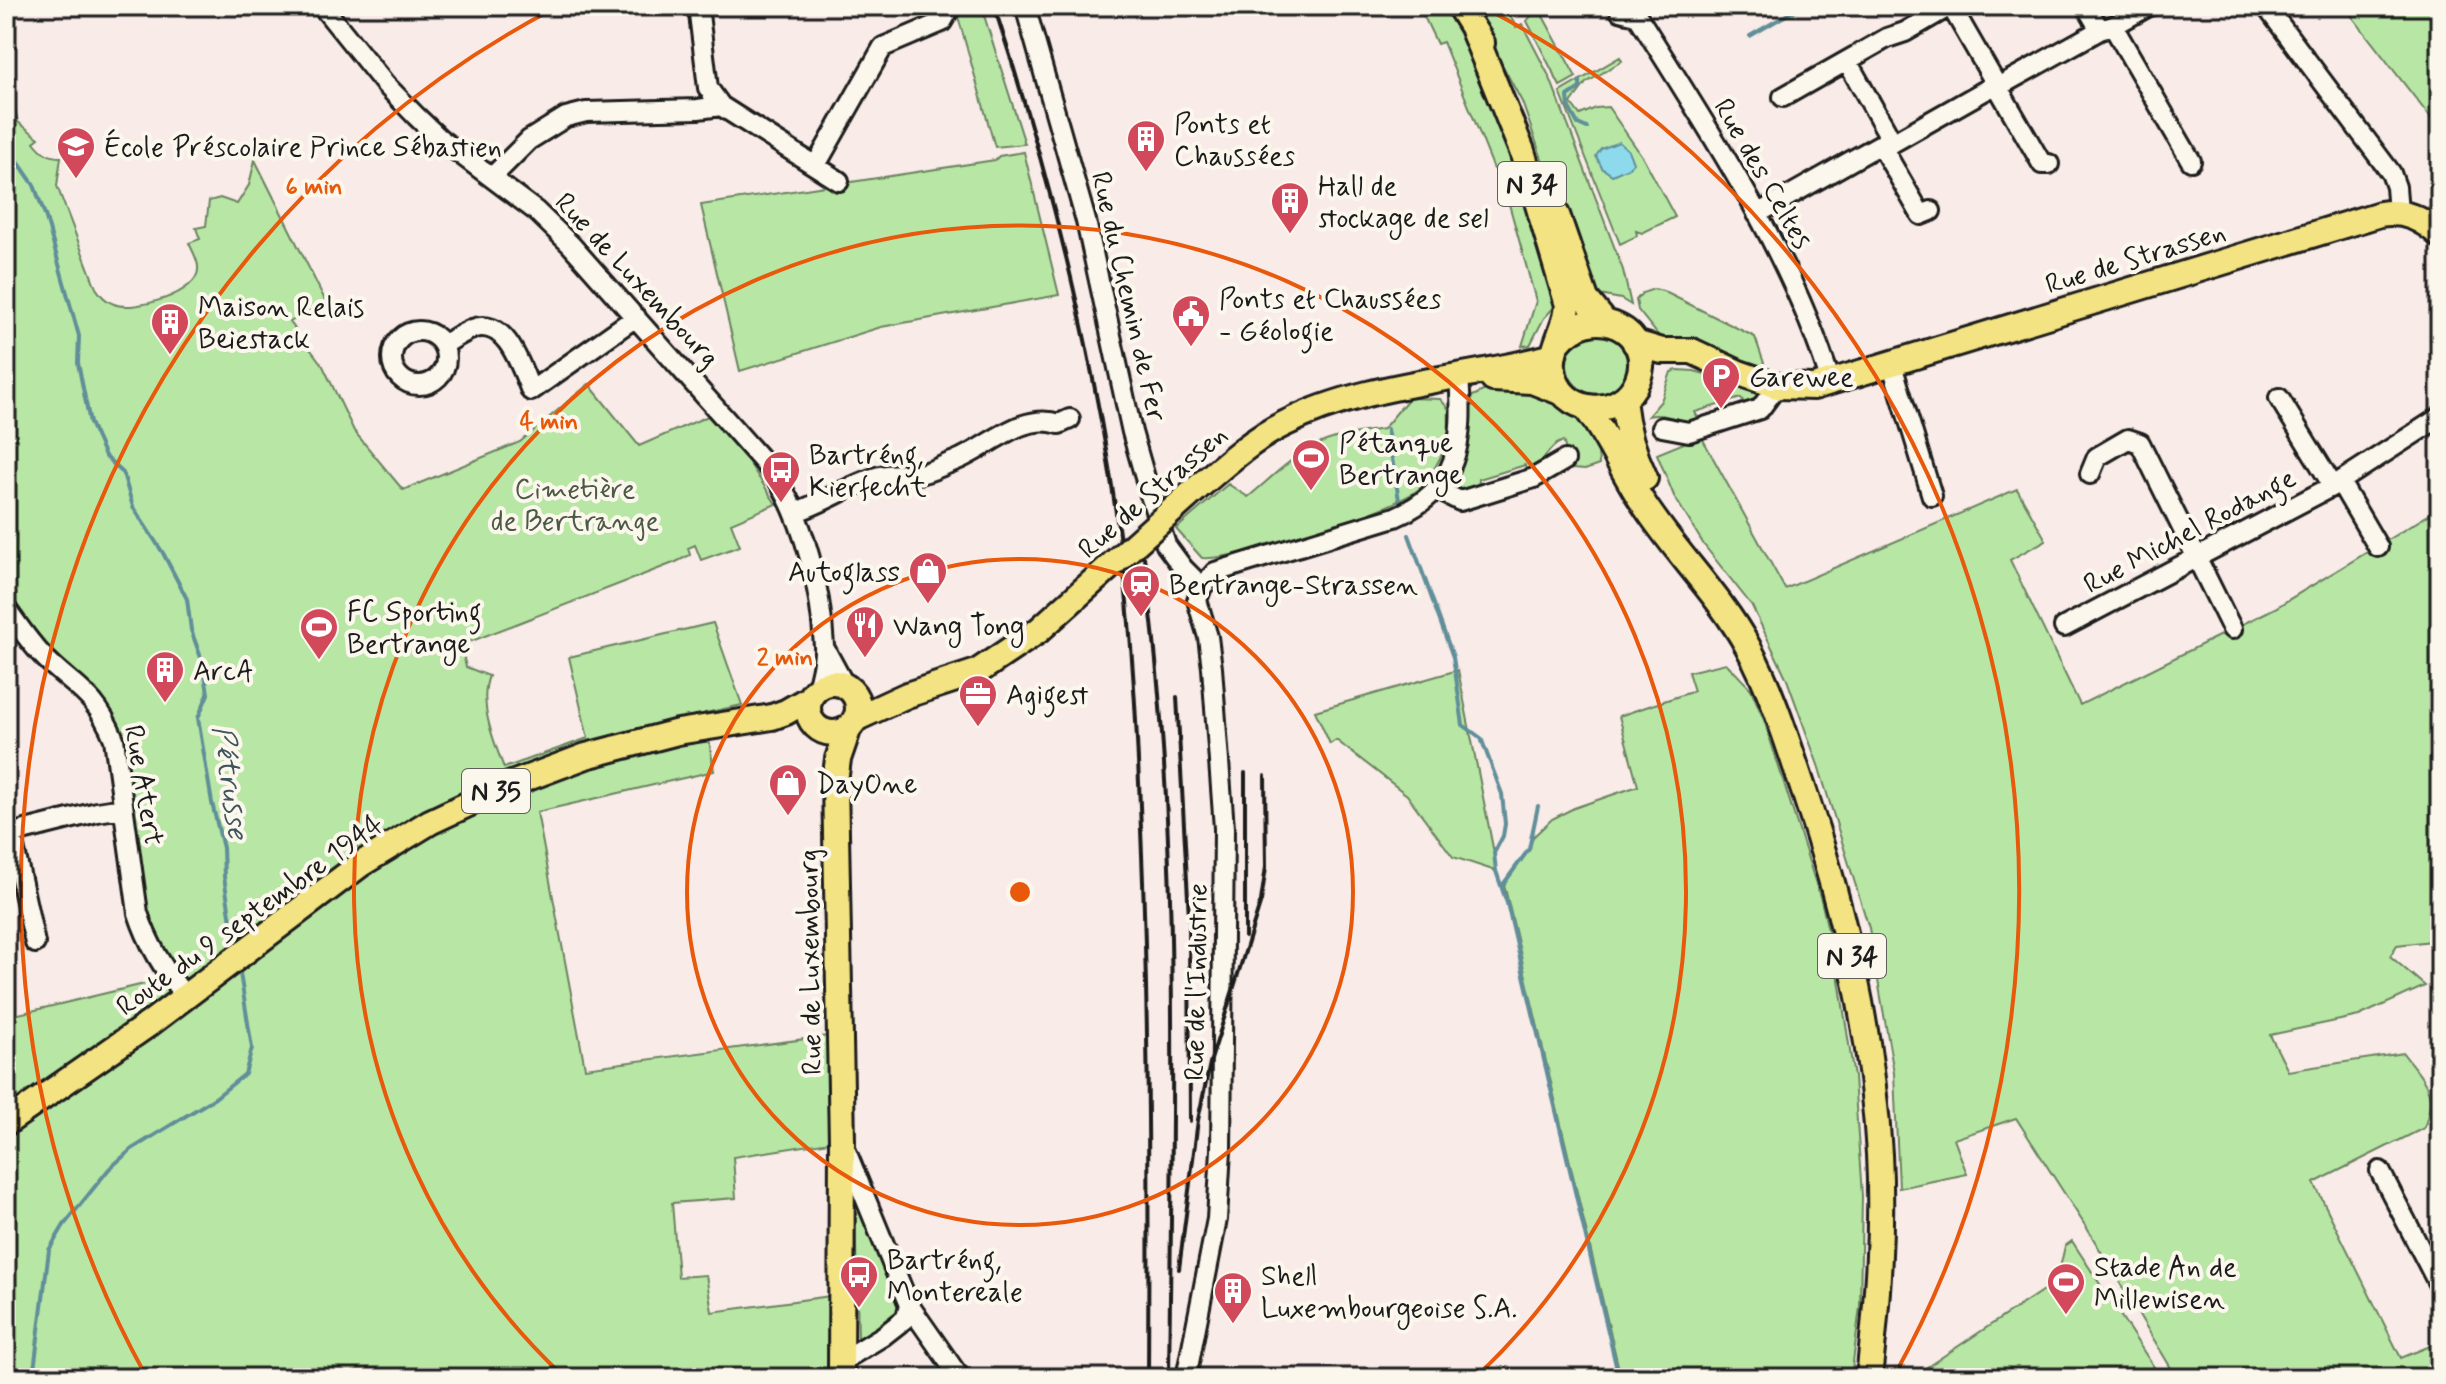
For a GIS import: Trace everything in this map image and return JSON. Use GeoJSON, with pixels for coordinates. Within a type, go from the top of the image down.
{"type":"FeatureCollection","features":[{"type":"Feature","properties":{"kind":"main road","name":"N 34"},"geometry":{"type":"LineString","coordinates":[[1459,6],[1506,78],[1533,145],[1586,299],[1604,321],[1616,325],[1635,343]]}},
{"type":"Feature","properties":{"kind":"main road","name":"N 34"},"geometry":{"type":"LineString","coordinates":[[1473,30],[1522,151],[1568,305],[1553,369],[1563,393],[1585,407],[1604,431],[1638,495],[1732,618],[1760,669],[1827,859],[1853,960],[1870,1060],[1879,1156],[1879,1275],[1869,1378]]}},
{"type":"Feature","properties":{"kind":"main road"},"geometry":{"type":"LineString","coordinates":[[2398,212],[2413,216],[2440,235]]}},
{"type":"Feature","properties":{"kind":"main road","name":"Rue de Strassen"},"geometry":{"type":"LineString","coordinates":[[1635,343],[1662,351],[1692,351],[1739,373],[1777,386],[1806,388],[1892,365],[2218,262],[2380,214],[2398,212]]}},
{"type":"Feature","properties":{"kind":"main road"},"geometry":{"type":"LineString","coordinates":[[1556,350],[1566,333],[1578,325],[1604,321]]}},
{"type":"Feature","properties":{"kind":"main road"},"geometry":{"type":"LineString","coordinates":[[1585,407],[1611,407],[1623,400],[1638,380],[1640,356],[1635,343]]}},
{"type":"Feature","properties":{"kind":"main road","name":"Rue de Strassen"},"geometry":{"type":"LineString","coordinates":[[852,723],[907,695],[977,672],[1038,631],[1195,490],[1263,436],[1305,414],[1377,393],[1459,377],[1556,350]]}},
{"type":"Feature","properties":{"kind":"main road","name":"Rue de Strassen"},"geometry":{"type":"LineString","coordinates":[[1638,380],[1663,365],[1683,363],[1739,373]]}},
{"type":"Feature","properties":{"kind":"main road","name":"Rue de Strassen"},"geometry":{"type":"LineString","coordinates":[[1459,377],[1532,381],[1563,393]]}},
{"type":"Feature","properties":{"kind":"main road","name":"N 34"},"geometry":{"type":"LineString","coordinates":[[1623,400],[1635,457],[1692,566]]}},
{"type":"Feature","properties":{"kind":"main road"},"geometry":{"type":"LineString","coordinates":[[835,683],[848,689],[858,705],[852,723],[835,733],[814,709],[835,683]]}},
{"type":"Feature","properties":{"kind":"main road","name":"Rue de Strassen"},"geometry":{"type":"LineString","coordinates":[[848,689],[907,695]]}},
{"type":"Feature","properties":{"kind":"main road","name":"Route du 9 septembre 1944"},"geometry":{"type":"LineString","coordinates":[[6,1123],[186,997],[361,864],[430,822],[509,785],[586,756],[678,732],[814,709]]}},
{"type":"Feature","properties":{"kind":"main road","name":"Rue de Luxembourg"},"geometry":{"type":"LineString","coordinates":[[814,709],[835,782]]}},
{"type":"Feature","properties":{"kind":"main road","name":"Rue de Luxembourg"},"geometry":{"type":"LineString","coordinates":[[842,1369],[842,1141],[835,782],[838,759],[852,723]]}},
{"type":"Feature","properties":{"kind":"street","name":"Rue de Luxembourg"},"geometry":{"type":"LineString","coordinates":[[322,6],[384,83],[416,116],[439,138],[536,211],[571,245],[775,475],[795,512],[808,552],[824,646],[814,709]]}},
{"type":"Feature","properties":{"kind":"street"},"geometry":{"type":"LineString","coordinates":[[698,6],[708,88],[721,106],[839,181]]}},
{"type":"Feature","properties":{"kind":"street"},"geometry":{"type":"LineString","coordinates":[[816,165],[883,47],[942,22],[948,6]]}},
{"type":"Feature","properties":{"kind":"street","name":"Rue du Chemin de Fer"},"geometry":{"type":"LineString","coordinates":[[1025,6],[1086,221],[1132,432],[1150,495],[1166,545],[1202,587]]}},
{"type":"Feature","properties":{"kind":"street"},"geometry":{"type":"LineString","coordinates":[[1783,97],[1950,6],[2042,164],[2049,164]]}},
{"type":"Feature","properties":{"kind":"street"},"geometry":{"type":"LineString","coordinates":[[2086,6],[2107,28],[2191,161]]}},
{"type":"Feature","properties":{"kind":"street"},"geometry":{"type":"LineString","coordinates":[[1757,214],[1879,145],[1887,144],[2149,6]]}},
{"type":"Feature","properties":{"kind":"street"},"geometry":{"type":"LineString","coordinates":[[2266,6],[2391,173],[2396,187],[2398,212]]}},
{"type":"Feature","properties":{"kind":"street","name":"Rue des Celtes"},"geometry":{"type":"LineString","coordinates":[[1620,11],[1637,15],[1757,214],[1811,321],[1831,383]]}},
{"type":"Feature","properties":{"kind":"street"},"geometry":{"type":"LineString","coordinates":[[1847,61],[1887,132],[1886,154],[1921,215],[1931,211]]}},
{"type":"Feature","properties":{"kind":"street"},"geometry":{"type":"LineString","coordinates":[[492,177],[529,140],[566,117],[586,112],[721,106]]}},
{"type":"Feature","properties":{"kind":"street"},"geometry":{"type":"LineString","coordinates":[[443,345],[472,329],[482,326],[494,328],[503,335],[531,391],[636,317]]}},
{"type":"Feature","properties":{"kind":"street"},"geometry":{"type":"LineString","coordinates":[[1892,365],[1932,496]]}},
{"type":"Feature","properties":{"kind":"street"},"geometry":{"type":"LineString","coordinates":[[1202,587],[1215,572],[1395,517],[1422,503],[1451,468],[1458,449],[1462,418],[1459,377]]}},
{"type":"Feature","properties":{"kind":"street"},"geometry":{"type":"LineString","coordinates":[[1662,427],[1689,432],[1760,409],[1777,386]]}},
{"type":"Feature","properties":{"kind":"street"},"geometry":{"type":"LineString","coordinates":[[2279,398],[2336,484]]}},
{"type":"Feature","properties":{"kind":"street","name":"Rue Michel Rodange"},"geometry":{"type":"LineString","coordinates":[[2064,627],[2336,484],[2440,417]]}},
{"type":"Feature","properties":{"kind":"street"},"geometry":{"type":"LineString","coordinates":[[795,512],[818,506],[841,492],[882,475],[920,474],[967,457],[996,437],[1045,419],[1059,424],[1070,419]]}},
{"type":"Feature","properties":{"kind":"street"},"geometry":{"type":"LineString","coordinates":[[2090,474],[2097,457],[2128,439],[2140,443],[2232,629]]}},
{"type":"Feature","properties":{"kind":"street"},"geometry":{"type":"LineString","coordinates":[[1436,489],[1460,501],[1534,478],[1565,460]]}},
{"type":"Feature","properties":{"kind":"street","name":"Rue Michel Rodange"},"geometry":{"type":"LineString","coordinates":[[2336,484],[2378,547]]}},
{"type":"Feature","properties":{"kind":"street","name":"Rue de l'Industrie"},"geometry":{"type":"LineString","coordinates":[[1186,1378],[1217,1219],[1221,1150],[1224,828],[1212,668],[1208,637],[1197,600],[1202,587]]}},
{"type":"Feature","properties":{"kind":"street","name":"Rue Atert"},"geometry":{"type":"LineString","coordinates":[[6,609],[40,653],[90,696],[105,718],[114,739],[132,883],[144,933],[170,978],[186,997]]}},
{"type":"Feature","properties":{"kind":"street","name":"Rue de Luxembourg"},"geometry":{"type":"LineString","coordinates":[[824,646],[848,689]]}},
{"type":"Feature","properties":{"kind":"street"},"geometry":{"type":"LineString","coordinates":[[35,943],[8,834],[123,808]]}},
{"type":"Feature","properties":{"kind":"street","name":"Rue de Luxembourg"},"geometry":{"type":"LineString","coordinates":[[842,1141],[909,1305],[960,1378]]}},
{"type":"Feature","properties":{"kind":"street"},"geometry":{"type":"LineString","coordinates":[[2380,1171],[2438,1276]]}},
{"type":"Feature","properties":{"kind":"street","name":"Rue de Luxembourg"},"geometry":{"type":"LineString","coordinates":[[842,1369],[906,1318],[909,1305]]}},
{"type":"Feature","properties":{"kind":"green space"},"geometry":{"type":"Polygon","coordinates":[[[955,6],[981,6],[1025,144],[995,147],[955,6]]]}},
{"type":"Feature","properties":{"kind":"green space"},"geometry":{"type":"Polygon","coordinates":[[[1419,6],[1444,6],[1473,58],[1514,147],[1559,302],[1544,318],[1530,345],[1522,346],[1536,301],[1499,168],[1494,169],[1443,42],[1437,44],[1419,6]]]}},
{"type":"Feature","properties":{"kind":"green space"},"geometry":{"type":"Polygon","coordinates":[[[1471,6],[1505,6],[1516,27],[1522,24],[1550,78],[1623,270],[1631,305],[1621,299],[1589,293],[1522,102],[1471,6]]]}},
{"type":"Feature","properties":{"kind":"green space"},"geometry":{"type":"Polygon","coordinates":[[[2344,6],[2440,6],[2440,130],[2344,6]]]}},
{"type":"Feature","properties":{"kind":"green space"},"geometry":{"type":"Polygon","coordinates":[[[1538,7],[1576,77],[1560,86],[1527,21],[1538,7]]]}},
{"type":"Feature","properties":{"kind":"green space"},"geometry":{"type":"Polygon","coordinates":[[[1620,57],[1622,61],[1586,83],[1571,103],[1580,115],[1608,107],[1644,159],[1675,217],[1642,233],[1636,231],[1637,236],[1620,244],[1560,92],[1620,57]]]}},
{"type":"Feature","properties":{"kind":"green space","name":"Cimetière de Bertrange"},"geometry":{"type":"Polygon","coordinates":[[[6,92],[14,105],[18,122],[39,138],[34,142],[37,146],[49,155],[61,157],[57,186],[96,288],[114,304],[150,303],[178,293],[189,285],[196,277],[198,267],[189,243],[200,239],[196,228],[206,226],[209,201],[220,198],[237,204],[249,185],[255,160],[326,302],[290,322],[323,366],[354,431],[403,490],[520,442],[589,384],[639,446],[708,416],[748,461],[776,504],[731,523],[740,546],[701,560],[695,545],[688,548],[690,555],[676,562],[460,643],[466,667],[489,676],[486,710],[504,768],[588,738],[569,657],[713,623],[742,705],[705,713],[714,771],[537,812],[585,1068],[828,1036],[830,1142],[733,1157],[736,1198],[672,1203],[678,1277],[706,1275],[712,1312],[831,1296],[828,1378],[6,1378],[6,1017],[169,978],[144,933],[114,739],[6,608],[6,92]]]}},
{"type":"Feature","properties":{"kind":"green space"},"geometry":{"type":"Polygon","coordinates":[[[1024,152],[1059,295],[881,327],[740,371],[701,205],[995,160],[999,156],[1024,152]]]}},
{"type":"Feature","properties":{"kind":"green space"},"geometry":{"type":"Polygon","coordinates":[[[1654,289],[1755,337],[1766,369],[1699,343],[1662,340],[1638,310],[1636,300],[1642,293],[1654,289]]]}},
{"type":"Feature","properties":{"kind":"green space"},"geometry":{"type":"Polygon","coordinates":[[[1597,334],[1608,336],[1618,343],[1625,353],[1625,375],[1618,385],[1608,392],[1597,394],[1586,392],[1576,385],[1569,375],[1567,364],[1569,353],[1576,343],[1586,336],[1597,334]]]}},
{"type":"Feature","properties":{"kind":"green space"},"geometry":{"type":"Polygon","coordinates":[[[1694,371],[1757,388],[1761,395],[1759,404],[1747,408],[1741,398],[1695,412],[1700,422],[1661,415],[1648,416],[1661,401],[1671,372],[1694,371]]]}},
{"type":"Feature","properties":{"kind":"green space"},"geometry":{"type":"Polygon","coordinates":[[[1533,385],[1579,415],[1593,436],[1599,465],[1585,470],[1572,469],[1563,441],[1526,475],[1525,465],[1479,479],[1478,490],[1467,493],[1456,490],[1455,480],[1469,444],[1471,397],[1487,389],[1533,385]]]}},
{"type":"Feature","properties":{"kind":"green space"},"geometry":{"type":"Polygon","coordinates":[[[1409,398],[1440,399],[1449,409],[1449,433],[1444,450],[1428,479],[1406,497],[1315,533],[1221,557],[1202,558],[1176,529],[1228,484],[1248,497],[1288,463],[1315,446],[1340,437],[1383,429],[1409,398]]]}},
{"type":"Feature","properties":{"kind":"green space"},"geometry":{"type":"Polygon","coordinates":[[[1701,436],[1785,589],[2017,489],[2046,540],[2010,560],[2080,705],[2275,608],[2440,508],[2440,940],[2397,945],[2390,956],[2425,986],[2359,1016],[2270,1035],[2288,1071],[2403,1053],[2427,1088],[2430,1104],[2424,1128],[2314,1183],[2401,1358],[2440,1342],[2440,1378],[2177,1378],[2016,1118],[1954,1139],[1967,1174],[1899,1188],[1894,1073],[1869,928],[1818,765],[1786,677],[1752,606],[1704,545],[1674,496],[1657,454],[1701,436]]]}},
{"type":"Feature","properties":{"kind":"green space"},"geometry":{"type":"Polygon","coordinates":[[[1726,663],[1751,689],[1764,720],[1821,900],[1838,973],[1854,1077],[1862,1196],[1860,1307],[1851,1378],[1621,1378],[1504,884],[1529,849],[1533,837],[1552,819],[1638,786],[1619,716],[1694,691],[1688,672],[1726,663]]]}},
{"type":"Feature","properties":{"kind":"green space"},"geometry":{"type":"Polygon","coordinates":[[[1458,670],[1496,871],[1453,857],[1407,795],[1336,740],[1330,744],[1315,711],[1458,670]]]}},
{"type":"Feature","properties":{"kind":"green space"},"geometry":{"type":"Polygon","coordinates":[[[857,1198],[900,1299],[893,1319],[863,1339],[858,1339],[857,1198]]]}},
{"type":"Feature","properties":{"kind":"green space","name":"Stade An de Millewisen"},"geometry":{"type":"Polygon","coordinates":[[[2072,1241],[2161,1378],[1961,1378],[1954,1367],[1942,1378],[1925,1378],[1927,1367],[2057,1281],[2065,1246],[2072,1241]]]}},
{"type":"Feature","properties":{"kind":"water"},"geometry":{"type":"Polygon","coordinates":[[[1619,142],[1628,150],[1633,163],[1612,175],[1602,168],[1596,156],[1601,149],[1619,142]]]}},
{"type":"Feature","properties":{"kind":"waterway"},"geometry":{"type":"LineString","coordinates":[[1750,36],[1802,6]]}},
{"type":"Feature","properties":{"kind":"waterway"},"geometry":{"type":"LineString","coordinates":[[1580,81],[1580,88],[1568,96],[1569,108],[1578,124],[1587,128]]}},
{"type":"Feature","properties":{"kind":"waterway","name":"Pétrusse"},"geometry":{"type":"LineString","coordinates":[[6,144],[34,185],[46,218],[79,336],[78,363],[90,423],[105,456],[123,473],[133,507],[163,553],[187,599],[191,630],[204,666],[208,694],[198,718],[223,848],[224,877],[235,946]]}},
{"type":"Feature","properties":{"kind":"waterway"},"geometry":{"type":"LineString","coordinates":[[1387,429],[1399,500]]}},
{"type":"Feature","properties":{"kind":"waterway"},"geometry":{"type":"LineString","coordinates":[[1409,535],[1453,657],[1463,725],[1481,738],[1502,794],[1505,824],[1494,853],[1496,871],[1507,903],[1619,1378]]}},
{"type":"Feature","properties":{"kind":"waterway"},"geometry":{"type":"LineString","coordinates":[[1502,886],[1529,849],[1538,806]]}},
{"type":"Feature","properties":{"kind":"waterway","name":"Pétrusse"},"geometry":{"type":"LineString","coordinates":[[33,1378],[49,1250],[64,1225],[109,1169],[132,1149],[215,1098],[245,1074],[252,1048],[239,967]]}},
{"type":"Feature","properties":{"kind":"railway"},"geometry":{"type":"LineString","coordinates":[[994,6],[1035,139],[1070,274],[1099,411],[1121,549],[1135,702],[1144,920],[1148,1378]]}},
{"type":"Feature","properties":{"kind":"railway"},"geometry":{"type":"LineString","coordinates":[[1144,557],[1156,659],[1169,864],[1172,967],[1169,1378]]}},
{"type":"Feature","properties":{"kind":"railway"},"geometry":{"type":"LineString","coordinates":[[1177,697],[1189,917],[1190,1121]]}},
{"type":"Feature","properties":{"kind":"railway"},"geometry":{"type":"LineString","coordinates":[[1245,773],[1245,937]]}},
{"type":"Feature","properties":{"kind":"railway"},"geometry":{"type":"LineString","coordinates":[[1179,1269],[1198,1120],[1210,1063],[1261,901],[1266,867],[1265,776]]}},
{"type":"Feature","properties":{"kind":"place","name":"Ponts et Chaussées"},"geometry":{"type":"Point","coordinates":[1146,173]}},
{"type":"Feature","properties":{"kind":"place","name":"École Préscolaire Prince Sébastien"},"geometry":{"type":"Point","coordinates":[76,180]}},
{"type":"Feature","properties":{"kind":"place","name":"Hall de stockage de sel"},"geometry":{"type":"Point","coordinates":[1290,235]}},
{"type":"Feature","properties":{"kind":"place","name":"Ponts et Chaussées - Géologie"},"geometry":{"type":"Point","coordinates":[1191,348]}},
{"type":"Feature","properties":{"kind":"place","name":"Maison Relais Beiestack"},"geometry":{"type":"Point","coordinates":[170,356]}},
{"type":"Feature","properties":{"kind":"place","name":"Garewee"},"geometry":{"type":"Point","coordinates":[1721,410]}},
{"type":"Feature","properties":{"kind":"place","name":"Pétanque Bertrange"},"geometry":{"type":"Point","coordinates":[1311,492]}},
{"type":"Feature","properties":{"kind":"place","name":"Bartréng, Kierfecht"},"geometry":{"type":"Point","coordinates":[781,504]}},
{"type":"Feature","properties":{"kind":"place","name":"Autoglass"},"geometry":{"type":"Point","coordinates":[928,605]}},
{"type":"Feature","properties":{"kind":"place","name":"Bertrange-Strassen"},"geometry":{"type":"Point","coordinates":[1141,618]}},
{"type":"Feature","properties":{"kind":"place","name":"Wang Tong"},"geometry":{"type":"Point","coordinates":[865,659]}},
{"type":"Feature","properties":{"kind":"place","name":"FC Sporting Bertrange"},"geometry":{"type":"Point","coordinates":[319,661]}},
{"type":"Feature","properties":{"kind":"place","name":"ArcA"},"geometry":{"type":"Point","coordinates":[165,704]}},
{"type":"Feature","properties":{"kind":"place","name":"Agigest"},"geometry":{"type":"Point","coordinates":[978,728]}},
{"type":"Feature","properties":{"kind":"place","name":"DayOne"},"geometry":{"type":"Point","coordinates":[788,817]}},
{"type":"Feature","properties":{"kind":"place","name":"Bartréng, Montereale"},"geometry":{"type":"Point","coordinates":[859,1309]}},
{"type":"Feature","properties":{"kind":"place","name":"Stade An de Millewisen"},"geometry":{"type":"Point","coordinates":[2066,1316]}},
{"type":"Feature","properties":{"kind":"place","name":"Shell Luxembourgeoise S.A."},"geometry":{"type":"Point","coordinates":[1233,1325]}}]}
